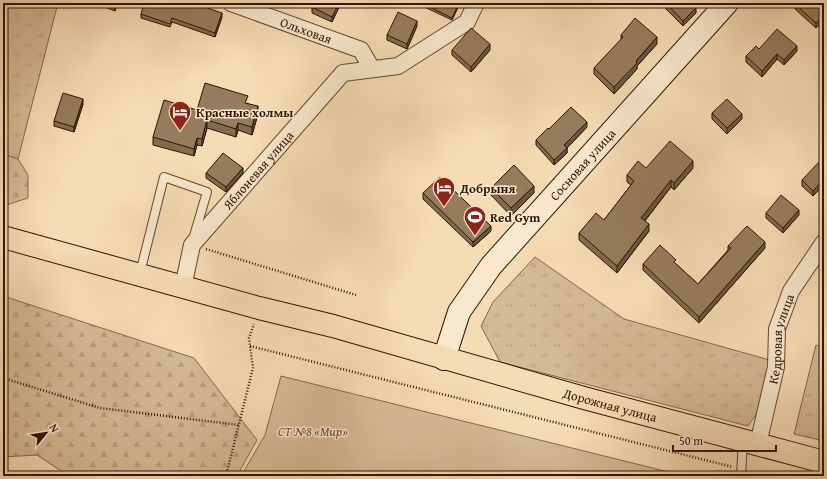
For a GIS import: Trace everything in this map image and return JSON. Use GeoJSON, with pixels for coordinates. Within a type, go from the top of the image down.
{"type":"FeatureCollection","features":[{"type":"Feature","properties":{"kind":"main road","name":"Дорожная улица"},"geometry":{"type":"LineString","coordinates":[[3,237],[824,462]]}},
{"type":"Feature","properties":{"kind":"street","name":"Ольховая"},"geometry":{"type":"LineString","coordinates":[[232,3],[361,50],[372,69]]}},
{"type":"Feature","properties":{"kind":"street","name":"Яблоневая улица"},"geometry":{"type":"LineString","coordinates":[[183,287],[192,245],[343,73],[398,66],[452,33],[467,22],[476,3]]}},
{"type":"Feature","properties":{"kind":"street","name":"Сосновая улица"},"geometry":{"type":"LineString","coordinates":[[444,359],[458,312],[488,270],[727,3]]}},
{"type":"Feature","properties":{"kind":"street","name":"Кедровая улица"},"geometry":{"type":"LineString","coordinates":[[750,442],[776,367],[777,329],[791,291],[824,242]]}},
{"type":"Feature","properties":{"kind":"lane"},"geometry":{"type":"LineString","coordinates":[[139,274],[164,177],[207,192],[192,245]]}},
{"type":"Feature","properties":{"kind":"lane"},"geometry":{"type":"LineString","coordinates":[[741,472],[750,442]]}},
{"type":"Feature","properties":{"kind":"path"},"geometry":{"type":"LineString","coordinates":[[192,245],[356,295]]}},
{"type":"Feature","properties":{"kind":"path"},"geometry":{"type":"LineString","coordinates":[[226,476],[253,368],[249,338],[259,308]]}},
{"type":"Feature","properties":{"kind":"path"},"geometry":{"type":"LineString","coordinates":[[250,346],[741,472]]}},
{"type":"Feature","properties":{"kind":"path"},"geometry":{"type":"LineString","coordinates":[[3,378],[100,408],[239,425]]}},
{"type":"Feature","properties":{"kind":"green space"},"geometry":{"type":"Polygon","coordinates":[[[3,3],[58,3],[18,159],[3,154],[3,3]]]}},
{"type":"Feature","properties":{"kind":"green space"},"geometry":{"type":"Polygon","coordinates":[[[3,154],[18,159],[28,175],[28,198],[3,206],[3,154]]]}},
{"type":"Feature","properties":{"kind":"green space"},"geometry":{"type":"Polygon","coordinates":[[[535,257],[624,319],[773,361],[771,392],[748,426],[500,362],[481,326],[493,302],[535,257]]]}},
{"type":"Feature","properties":{"kind":"green space"},"geometry":{"type":"Polygon","coordinates":[[[3,296],[194,358],[257,440],[237,476],[69,476],[37,455],[3,457],[3,296]]]}},
{"type":"Feature","properties":{"kind":"green space"},"geometry":{"type":"Polygon","coordinates":[[[816,345],[824,348],[824,441],[794,434],[816,345]]]}},
{"type":"Feature","properties":{"kind":"green space","name":"СТ №8 «Мир»"},"geometry":{"type":"Polygon","coordinates":[[[281,376],[685,476],[241,476],[265,435],[281,376]]]}},
{"type":"Feature","properties":{"kind":"building"},"geometry":{"type":"Polygon","coordinates":[[[144,3],[193,3],[222,13],[215,33],[172,18],[170,24],[141,14],[144,3]]]}},
{"type":"Feature","properties":{"kind":"building"},"geometry":{"type":"Polygon","coordinates":[[[314,3],[339,3],[332,17],[312,7],[314,3]]]}},
{"type":"Feature","properties":{"kind":"building"},"geometry":{"type":"Polygon","coordinates":[[[422,3],[459,3],[452,18],[422,3]]]}},
{"type":"Feature","properties":{"kind":"building"},"geometry":{"type":"Polygon","coordinates":[[[666,3],[691,3],[696,8],[683,21],[666,3]]]}},
{"type":"Feature","properties":{"kind":"building"},"geometry":{"type":"Polygon","coordinates":[[[824,3],[824,15],[816,23],[795,4],[824,3]]]}},
{"type":"Feature","properties":{"kind":"building"},"geometry":{"type":"Polygon","coordinates":[[[398,12],[417,21],[407,44],[387,35],[398,12]]]}},
{"type":"Feature","properties":{"kind":"building"},"geometry":{"type":"Polygon","coordinates":[[[635,18],[657,37],[636,61],[637,63],[614,87],[594,68],[623,37],[621,35],[635,18]]]}},
{"type":"Feature","properties":{"kind":"building"},"geometry":{"type":"Polygon","coordinates":[[[471,28],[490,44],[471,67],[452,50],[471,28]]]}},
{"type":"Feature","properties":{"kind":"building"},"geometry":{"type":"Polygon","coordinates":[[[777,29],[797,46],[784,60],[777,54],[762,71],[746,56],[756,46],[759,49],[777,29]]]}},
{"type":"Feature","properties":{"kind":"building"},"geometry":{"type":"Polygon","coordinates":[[[205,83],[248,96],[245,103],[258,106],[252,127],[238,123],[236,129],[207,120],[202,139],[197,138],[194,149],[153,137],[164,100],[197,110],[205,83]]]}},
{"type":"Feature","properties":{"kind":"building"},"geometry":{"type":"Polygon","coordinates":[[[63,93],[83,99],[74,127],[54,121],[63,93]]]}},
{"type":"Feature","properties":{"kind":"building"},"geometry":{"type":"Polygon","coordinates":[[[727,99],[742,114],[727,128],[712,113],[727,99]]]}},
{"type":"Feature","properties":{"kind":"building"},"geometry":{"type":"Polygon","coordinates":[[[571,107],[587,122],[564,145],[567,148],[554,160],[536,140],[571,107]]]}},
{"type":"Feature","properties":{"kind":"building"},"geometry":{"type":"Polygon","coordinates":[[[670,141],[693,161],[674,183],[671,180],[641,218],[649,224],[617,266],[579,233],[596,213],[604,220],[634,181],[627,175],[638,161],[646,168],[670,141]]]}},
{"type":"Feature","properties":{"kind":"building"},"geometry":{"type":"Polygon","coordinates":[[[223,153],[243,168],[226,187],[206,173],[223,153]]]}},
{"type":"Feature","properties":{"kind":"building"},"geometry":{"type":"Polygon","coordinates":[[[820,161],[824,165],[824,179],[813,191],[802,180],[820,161]]]}},
{"type":"Feature","properties":{"kind":"building"},"geometry":{"type":"Polygon","coordinates":[[[514,165],[534,186],[511,208],[491,188],[514,165]]]}},
{"type":"Feature","properties":{"kind":"building"},"geometry":{"type":"Polygon","coordinates":[[[440,177],[491,226],[473,242],[423,193],[440,177]]]}},
{"type":"Feature","properties":{"kind":"building"},"geometry":{"type":"Polygon","coordinates":[[[781,195],[799,210],[783,228],[766,213],[781,195]]]}},
{"type":"Feature","properties":{"kind":"building"},"geometry":{"type":"Polygon","coordinates":[[[747,226],[765,242],[699,317],[643,264],[660,245],[676,260],[674,262],[698,284],[731,248],[728,246],[747,226]]]}},
{"type":"Feature","properties":{"kind":"place","name":"Красные холмы"},"geometry":{"type":"Point","coordinates":[180,132]}},
{"type":"Feature","properties":{"kind":"place","name":"Добрыня"},"geometry":{"type":"Point","coordinates":[444,208]}},
{"type":"Feature","properties":{"kind":"place","name":"Red Gym"},"geometry":{"type":"Point","coordinates":[475,236]}}]}
